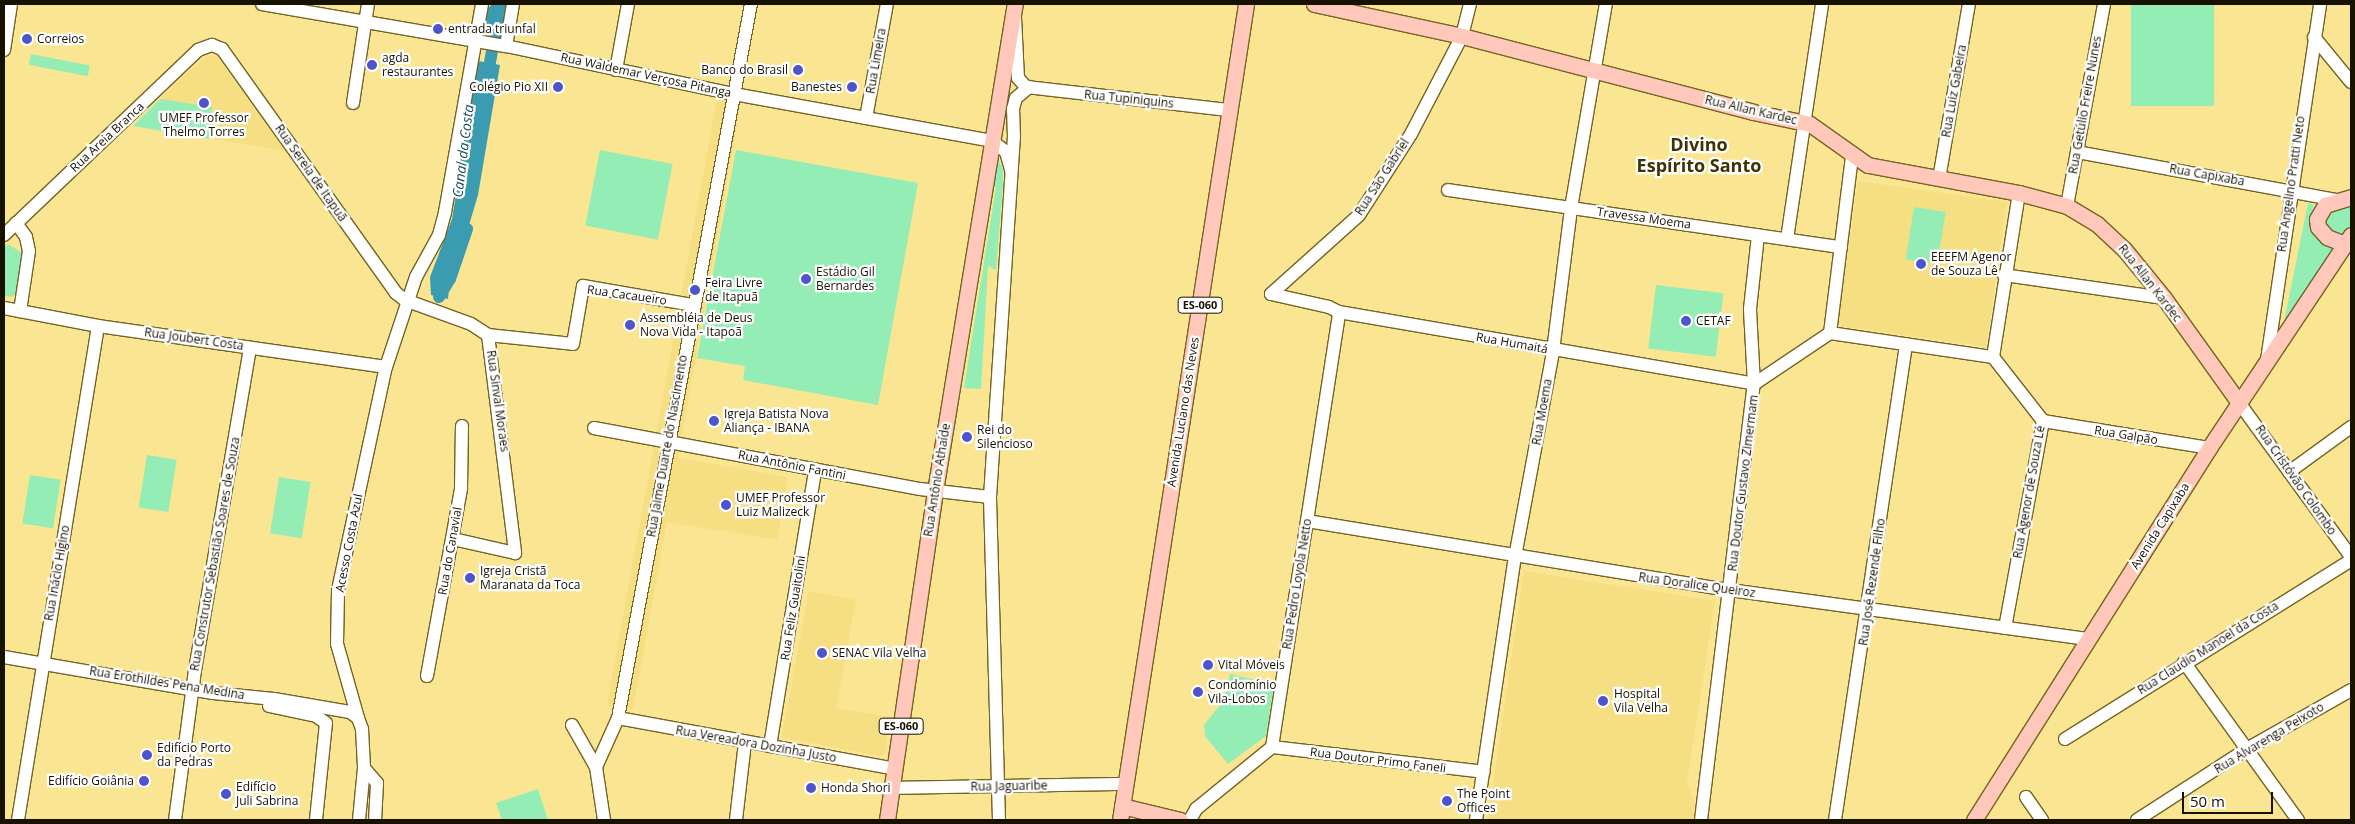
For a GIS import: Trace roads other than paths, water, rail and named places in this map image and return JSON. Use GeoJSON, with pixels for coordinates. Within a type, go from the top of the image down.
{"type":"FeatureCollection","features":[{"type":"Feature","properties":{"kind":"main road","name":"Avenida Luciano das Neves"},"geometry":{"type":"LineString","coordinates":[[1121,813],[1246,4]]}},
{"type":"Feature","properties":{"kind":"main road","name":"Rua Allan Kardec"},"geometry":{"type":"LineString","coordinates":[[1314,4],[1462,36],[1596,72],[1803,122],[1810,124],[1852,156],[1877,167],[2019,193],[2067,206],[2110,235],[2164,298],[2240,404]]}},
{"type":"Feature","properties":{"kind":"main road","name":"ES-060"},"geometry":{"type":"LineString","coordinates":[[992,141],[1014,8]]}},
{"type":"Feature","properties":{"kind":"main road","name":"Rua Antônio Athaíde"},"geometry":{"type":"LineString","coordinates":[[887,818],[935,491],[992,141]]}},
{"type":"Feature","properties":{"kind":"main road"},"geometry":{"type":"LineString","coordinates":[[2344,198],[2320,209],[2318,227],[2327,237],[2349,243]]}},
{"type":"Feature","properties":{"kind":"main road","name":"Avenida Capixaba"},"geometry":{"type":"LineString","coordinates":[[1974,820],[2209,448],[2349,243]]}},
{"type":"Feature","properties":{"kind":"main road"},"geometry":{"type":"LineString","coordinates":[[1121,813],[1180,820]]}},
{"type":"Feature","properties":{"kind":"street"},"geometry":{"type":"LineString","coordinates":[[4,50],[11,4]]}},
{"type":"Feature","properties":{"kind":"street","name":"Rua Waldemar Verçosa Pitanga"},"geometry":{"type":"LineString","coordinates":[[262,4],[365,20],[477,41],[734,94],[992,141]]}},
{"type":"Feature","properties":{"kind":"street"},"geometry":{"type":"LineString","coordinates":[[353,103],[368,4]]}},
{"type":"Feature","properties":{"kind":"street","name":"Acesso Costa Azul"},"geometry":{"type":"LineString","coordinates":[[359,820],[364,768],[362,728],[337,644],[338,590],[386,367],[416,277],[439,235],[445,212],[477,41],[482,4]]}},
{"type":"Feature","properties":{"kind":"street"},"geometry":{"type":"LineString","coordinates":[[503,46],[513,4]]}},
{"type":"Feature","properties":{"kind":"street"},"geometry":{"type":"LineString","coordinates":[[616,70],[628,4]]}},
{"type":"Feature","properties":{"kind":"street","name":"Rua Jaime Duarte do Nascimento"},"geometry":{"type":"LineString","coordinates":[[596,767],[618,718],[693,305],[751,4]]}},
{"type":"Feature","properties":{"kind":"street","name":"Rua Limeira"},"geometry":{"type":"LineString","coordinates":[[866,118],[887,4]]}},
{"type":"Feature","properties":{"kind":"street","name":"Rua São Gabriel"},"geometry":{"type":"LineString","coordinates":[[1271,294],[1359,215],[1411,134],[1462,36],[1470,4]]}},
{"type":"Feature","properties":{"kind":"street","name":"Rua Moema"},"geometry":{"type":"LineString","coordinates":[[1476,820],[1515,557],[1553,350],[1571,208],[1596,72],[1606,4]]}},
{"type":"Feature","properties":{"kind":"street"},"geometry":{"type":"LineString","coordinates":[[1787,239],[1822,4]]}},
{"type":"Feature","properties":{"kind":"street","name":"Rua Luiz Gabeira"},"geometry":{"type":"LineString","coordinates":[[1939,179],[1969,4]]}},
{"type":"Feature","properties":{"kind":"street","name":"Rua Getúlio Freire Nunes"},"geometry":{"type":"LineString","coordinates":[[2067,206],[2104,4]]}},
{"type":"Feature","properties":{"kind":"street","name":"Rua Angelino Pratti Neto"},"geometry":{"type":"LineString","coordinates":[[2266,365],[2290,190],[2320,4]]}},
{"type":"Feature","properties":{"kind":"street"},"geometry":{"type":"LineString","coordinates":[[999,820],[990,497],[1014,104],[1020,93],[1029,87],[1021,83],[1018,78],[1018,34],[1014,8]]}},
{"type":"Feature","properties":{"kind":"street"},"geometry":{"type":"LineString","coordinates":[[2314,37],[2351,82]]}},
{"type":"Feature","properties":{"kind":"street","name":"Rua Areia Branca"},"geometry":{"type":"LineString","coordinates":[[4,235],[198,50],[212,45]]}},
{"type":"Feature","properties":{"kind":"street","name":"Rua Sereia de Itapuã"},"geometry":{"type":"LineString","coordinates":[[212,45],[225,52],[396,293],[408,302]]}},
{"type":"Feature","properties":{"kind":"street","name":"Rua Tupiniquins"},"geometry":{"type":"LineString","coordinates":[[1029,87],[1229,110]]}},
{"type":"Feature","properties":{"kind":"street"},"geometry":{"type":"LineString","coordinates":[[992,141],[1006,152],[1011,170]]}},
{"type":"Feature","properties":{"kind":"street","name":"Rua Capixaba"},"geometry":{"type":"LineString","coordinates":[[2078,152],[2344,198]]}},
{"type":"Feature","properties":{"kind":"street"},"geometry":{"type":"LineString","coordinates":[[1852,156],[1830,333],[1993,357],[2004,276],[2019,193]]}},
{"type":"Feature","properties":{"kind":"street","name":"Travessa Moema"},"geometry":{"type":"LineString","coordinates":[[1448,190],[1841,247]]}},
{"type":"Feature","properties":{"kind":"street"},"geometry":{"type":"LineString","coordinates":[[16,223],[26,237],[29,251],[20,311]]}},
{"type":"Feature","properties":{"kind":"street"},"geometry":{"type":"LineString","coordinates":[[1754,384],[1750,309],[1758,235]]}},
{"type":"Feature","properties":{"kind":"street"},"geometry":{"type":"LineString","coordinates":[[2004,276],[2164,298]]}},
{"type":"Feature","properties":{"kind":"street","name":"Rua Cacaueiro"},"geometry":{"type":"LineString","coordinates":[[488,335],[573,344],[583,286],[693,305]]}},
{"type":"Feature","properties":{"kind":"street","name":"Rua Humaitá"},"geometry":{"type":"LineString","coordinates":[[1271,294],[1329,306],[1339,312],[1754,384]]}},
{"type":"Feature","properties":{"kind":"street","name":"Rua Sinval Moraes"},"geometry":{"type":"LineString","coordinates":[[408,302],[471,324],[488,335],[515,554],[453,538]]}},
{"type":"Feature","properties":{"kind":"street","name":"Rua Joubert Costa"},"geometry":{"type":"LineString","coordinates":[[4,308],[98,326],[386,367]]}},
{"type":"Feature","properties":{"kind":"street","name":"Rua Pedro Loyola Netto"},"geometry":{"type":"LineString","coordinates":[[1272,747],[1339,312]]}},
{"type":"Feature","properties":{"kind":"street","name":"Rua Inácio Higino"},"geometry":{"type":"LineString","coordinates":[[18,820],[98,326]]}},
{"type":"Feature","properties":{"kind":"street","name":"Rua Doutor Gustavo Zimermam"},"geometry":{"type":"LineString","coordinates":[[1701,820],[1754,384],[1830,333]]}},
{"type":"Feature","properties":{"kind":"street","name":"Rua José Rezende Filho"},"geometry":{"type":"LineString","coordinates":[[1835,820],[1869,608],[1906,344]]}},
{"type":"Feature","properties":{"kind":"street","name":"Rua Construtor Sebastião Soares de Souza"},"geometry":{"type":"LineString","coordinates":[[175,820],[192,689],[250,348]]}},
{"type":"Feature","properties":{"kind":"street","name":"Rua Agenor de Souza Lé"},"geometry":{"type":"LineString","coordinates":[[1993,357],[2043,421],[2005,628]]}},
{"type":"Feature","properties":{"kind":"street","name":"Rua Cristóvão Colombo"},"geometry":{"type":"LineString","coordinates":[[2240,404],[2351,559]]}},
{"type":"Feature","properties":{"kind":"street","name":"Rua Galpão"},"geometry":{"type":"LineString","coordinates":[[2043,421],[2209,448]]}},
{"type":"Feature","properties":{"kind":"street","name":"Rua do Canavial"},"geometry":{"type":"LineString","coordinates":[[428,676],[462,479],[462,426]]}},
{"type":"Feature","properties":{"kind":"street"},"geometry":{"type":"LineString","coordinates":[[2289,472],[2351,427]]}},
{"type":"Feature","properties":{"kind":"street","name":"Rua Antônio Fantini"},"geometry":{"type":"LineString","coordinates":[[594,428],[935,491],[990,497]]}},
{"type":"Feature","properties":{"kind":"street","name":"Rua Feliz Guaitolini"},"geometry":{"type":"LineString","coordinates":[[770,746],[815,470]]}},
{"type":"Feature","properties":{"kind":"street","name":"Rua Doralice Queiroz"},"geometry":{"type":"LineString","coordinates":[[1307,521],[1515,557],[1730,590],[2089,639]]}},
{"type":"Feature","properties":{"kind":"street","name":"Rua Claudio Manoel da Costa"},"geometry":{"type":"LineString","coordinates":[[2065,739],[2184,662],[2351,559]]}},
{"type":"Feature","properties":{"kind":"street","name":"Rua Erothildes Pena Medina"},"geometry":{"type":"LineString","coordinates":[[4,657],[213,693],[330,708],[350,712],[358,718]]}},
{"type":"Feature","properties":{"kind":"street"},"geometry":{"type":"LineString","coordinates":[[2184,662],[2298,820]]}},
{"type":"Feature","properties":{"kind":"street","name":"Rua Alvarenga Peixoto"},"geometry":{"type":"LineString","coordinates":[[2137,820],[2246,750],[2351,690]]}},
{"type":"Feature","properties":{"kind":"street"},"geometry":{"type":"LineString","coordinates":[[213,693],[316,716],[326,723],[316,820]]}},
{"type":"Feature","properties":{"kind":"street","name":"Rua Vereadora Dozinha Justo"},"geometry":{"type":"LineString","coordinates":[[618,718],[895,768]]}},
{"type":"Feature","properties":{"kind":"street"},"geometry":{"type":"LineString","coordinates":[[572,725],[596,767],[604,820]]}},
{"type":"Feature","properties":{"kind":"street"},"geometry":{"type":"LineString","coordinates":[[736,820],[744,742]]}},
{"type":"Feature","properties":{"kind":"street"},"geometry":{"type":"LineString","coordinates":[[1190,820],[1196,809],[1272,747]]}},
{"type":"Feature","properties":{"kind":"street","name":"Rua Doutor Primo Faneli"},"geometry":{"type":"LineString","coordinates":[[1272,747],[1484,772]]}},
{"type":"Feature","properties":{"kind":"street"},"geometry":{"type":"LineString","coordinates":[[364,768],[377,783],[375,820]]}},
{"type":"Feature","properties":{"kind":"street","name":"Rua Jaguaribe"},"geometry":{"type":"LineString","coordinates":[[892,788],[1125,784]]}},
{"type":"Feature","properties":{"kind":"street"},"geometry":{"type":"LineString","coordinates":[[2026,797],[2042,820]]}},
{"type":"Feature","properties":{"kind":"water"},"geometry":{"type":"Polygon","coordinates":[[[492,4],[507,4],[504,31],[499,34],[484,32],[486,11],[492,4]]]}},
{"type":"Feature","properties":{"kind":"water"},"geometry":{"type":"Polygon","coordinates":[[[478,61],[500,65],[478,195],[464,242],[451,262],[448,299],[431,295],[430,277],[452,219],[478,61]]]}},
{"type":"Feature","properties":{"kind":"waterway","name":"Canal da Costa"},"geometry":{"type":"LineString","coordinates":[[487,80],[500,4]]}},
{"type":"Feature","properties":{"kind":"waterway","name":"Canal da Costa"},"geometry":{"type":"LineString","coordinates":[[439,297],[450,279],[467,229]]}},
{"type":"Feature","properties":{"kind":"place","name":"entrada triunfal"},"geometry":{"type":"Point","coordinates":[438,29]}},
{"type":"Feature","properties":{"kind":"place","name":"Correios"},"geometry":{"type":"Point","coordinates":[27,39]}},
{"type":"Feature","properties":{"kind":"place","name":"agda restaurantes"},"geometry":{"type":"Point","coordinates":[372,65]}},
{"type":"Feature","properties":{"kind":"place","name":"Banco do Brasil"},"geometry":{"type":"Point","coordinates":[798,70]}},
{"type":"Feature","properties":{"kind":"place","name":"Colégio Pio XII"},"geometry":{"type":"Point","coordinates":[558,87]}},
{"type":"Feature","properties":{"kind":"place","name":"Banestes"},"geometry":{"type":"Point","coordinates":[852,87]}},
{"type":"Feature","properties":{"kind":"place","name":"UMEF Professor Thelmo Torres"},"geometry":{"type":"Point","coordinates":[204,103]}},
{"type":"Feature","properties":{"kind":"place","name":"EEEFM Agenor de Souza Lê"},"geometry":{"type":"Point","coordinates":[1921,264]}},
{"type":"Feature","properties":{"kind":"place","name":"Estádio Gil Bernardes"},"geometry":{"type":"Point","coordinates":[806,279]}},
{"type":"Feature","properties":{"kind":"place","name":"Feira Livre de Itapuã"},"geometry":{"type":"Point","coordinates":[695,290]}},
{"type":"Feature","properties":{"kind":"place","name":"CETAF"},"geometry":{"type":"Point","coordinates":[1686,321]}},
{"type":"Feature","properties":{"kind":"place","name":"Assembléia de Deus Nova Vida - Itapoã"},"geometry":{"type":"Point","coordinates":[630,325]}},
{"type":"Feature","properties":{"kind":"place","name":"Igreja Batista Nova Aliança - IBANA"},"geometry":{"type":"Point","coordinates":[714,421]}},
{"type":"Feature","properties":{"kind":"place","name":"Rei do Silencioso"},"geometry":{"type":"Point","coordinates":[967,437]}},
{"type":"Feature","properties":{"kind":"place","name":"UMEF Professor Luiz Malizeck"},"geometry":{"type":"Point","coordinates":[726,505]}},
{"type":"Feature","properties":{"kind":"place","name":"Igreja Cristã Maranata da Toca"},"geometry":{"type":"Point","coordinates":[470,578]}},
{"type":"Feature","properties":{"kind":"place","name":"SENAC Vila Velha"},"geometry":{"type":"Point","coordinates":[822,653]}},
{"type":"Feature","properties":{"kind":"place","name":"Vital Móveis"},"geometry":{"type":"Point","coordinates":[1208,665]}},
{"type":"Feature","properties":{"kind":"place","name":"Condomínio Vila-Lobos"},"geometry":{"type":"Point","coordinates":[1198,692]}},
{"type":"Feature","properties":{"kind":"place","name":"Hospital Vila Velha"},"geometry":{"type":"Point","coordinates":[1603,701]}},
{"type":"Feature","properties":{"kind":"place","name":"Edifício Porto da Pedras"},"geometry":{"type":"Point","coordinates":[147,755]}},
{"type":"Feature","properties":{"kind":"place","name":"Edifício Goiânia"},"geometry":{"type":"Point","coordinates":[144,781]}},
{"type":"Feature","properties":{"kind":"place","name":"Honda Shori"},"geometry":{"type":"Point","coordinates":[811,788]}},
{"type":"Feature","properties":{"kind":"place","name":"Edifício Juli Sabrina"},"geometry":{"type":"Point","coordinates":[226,794]}},
{"type":"Feature","properties":{"kind":"place","name":"The Point Offices"},"geometry":{"type":"Point","coordinates":[1447,801]}},
{"type":"Feature","properties":{"kind":"district","name":"Divino Espírito Santo"},"geometry":{"type":"Point","coordinates":[1699,155]}}]}
